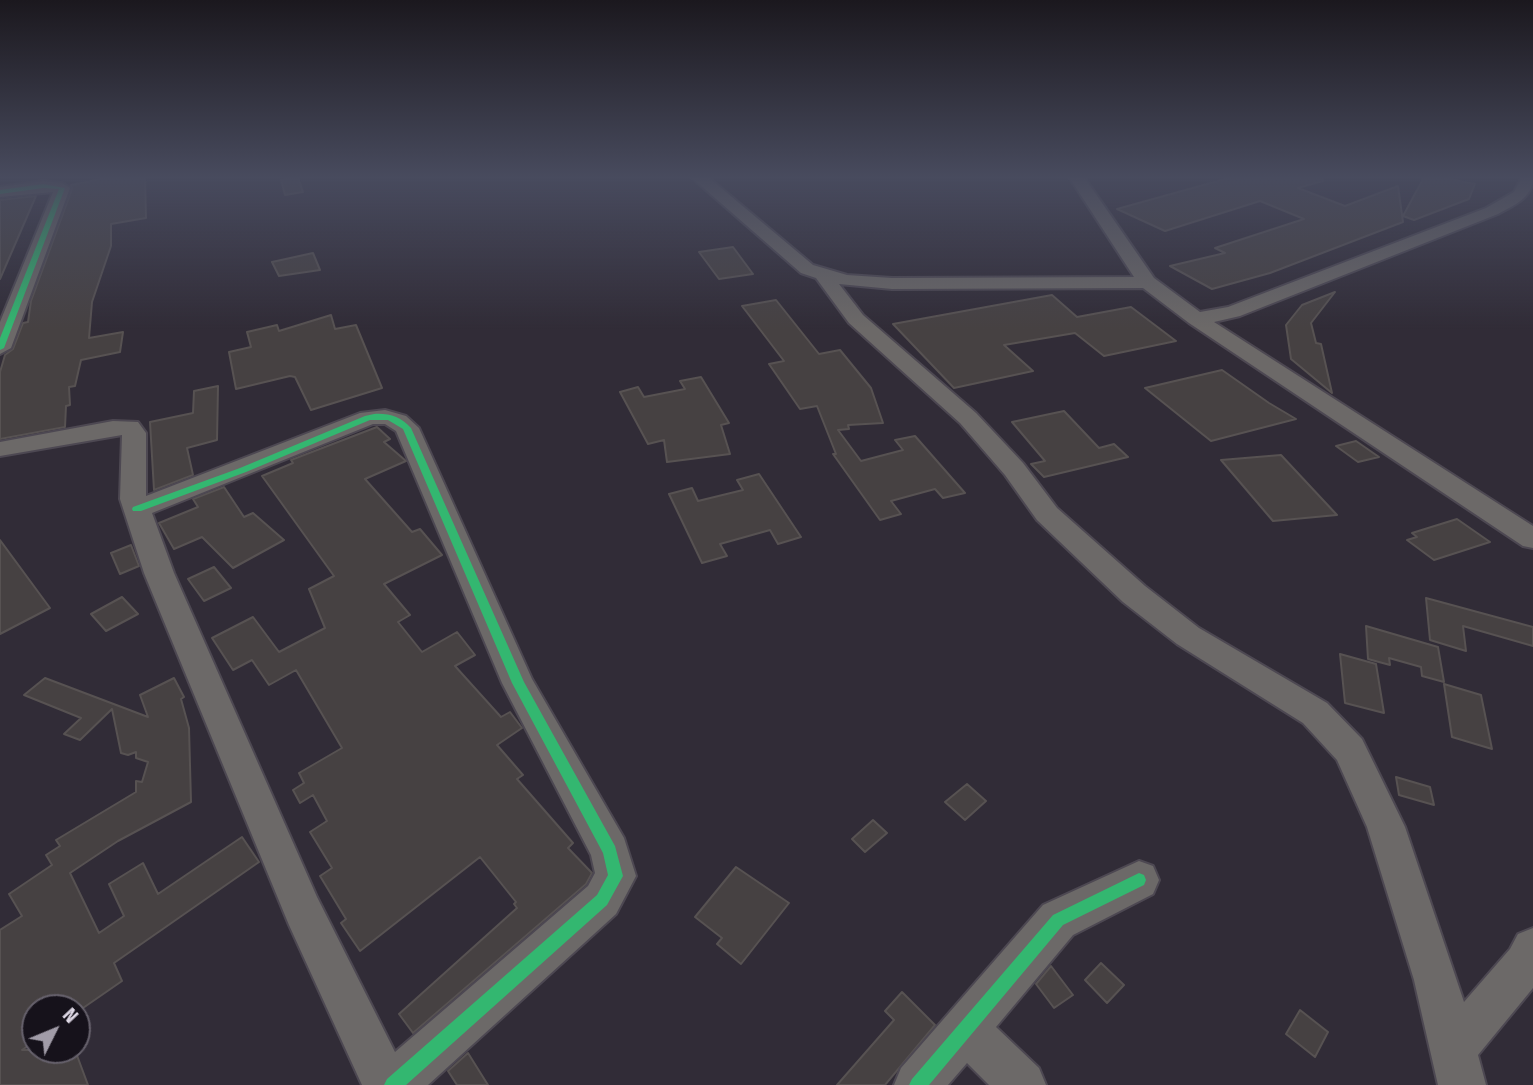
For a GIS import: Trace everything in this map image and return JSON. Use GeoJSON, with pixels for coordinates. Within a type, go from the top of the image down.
{"type":"FeatureCollection","features":[{"type":"Feature","properties":{"kind":"street"},"geometry":{"type":"LineString","coordinates":[[0,348],[47,228]]}},
{"type":"Feature","properties":{"kind":"street"},"geometry":{"type":"LineString","coordinates":[[758,228],[807,269],[842,281],[1147,282]]}},
{"type":"Feature","properties":{"kind":"street"},"geometry":{"type":"LineString","coordinates":[[1111,228],[1147,282],[1196,319],[1533,539]]}},
{"type":"Feature","properties":{"kind":"street"},"geometry":{"type":"LineString","coordinates":[[1196,319],[1233,312],[1449,228]]}},
{"type":"Feature","properties":{"kind":"street"},"geometry":{"type":"LineString","coordinates":[[824,277],[856,319],[968,418],[1014,469],[1047,514],[1134,594],[1188,636],[1315,713],[1350,750],[1385,827],[1436,980],[1458,1067]]}},
{"type":"Feature","properties":{"kind":"street"},"geometry":{"type":"LineString","coordinates":[[137,509],[243,470],[368,418],[387,415],[399,421],[407,428],[518,683],[610,851],[616,876],[602,900],[393,1085]]}},
{"type":"Feature","properties":{"kind":"street"},"geometry":{"type":"LineString","coordinates":[[0,449],[130,427],[134,433],[133,499],[159,573],[303,911],[386,1085]]}},
{"type":"Feature","properties":{"kind":"street"},"geometry":{"type":"LineString","coordinates":[[918,1085],[1058,920],[1139,880]]}},
{"type":"Feature","properties":{"kind":"street"},"geometry":{"type":"LineString","coordinates":[[1458,1067],[1533,949]]}},
{"type":"Feature","properties":{"kind":"street"},"geometry":{"type":"LineString","coordinates":[[964,1028],[1022,1085]]}},
{"type":"Feature","properties":{"kind":"building"},"geometry":{"type":"Polygon","coordinates":[[[0,228],[22,228],[0,279],[0,228]]]}},
{"type":"Feature","properties":{"kind":"building"},"geometry":{"type":"Polygon","coordinates":[[[58,228],[111,228],[111,246],[92,302],[89,338],[123,332],[120,352],[81,360],[75,386],[69,387],[70,405],[66,406],[65,427],[0,439],[0,372],[5,355],[13,349],[23,323],[28,322],[31,301],[58,228]]]}},
{"type":"Feature","properties":{"kind":"building"},"geometry":{"type":"Polygon","coordinates":[[[1278,228],[1388,228],[1270,273],[1212,289],[1170,266],[1225,253],[1215,248],[1278,228]]]}},
{"type":"Feature","properties":{"kind":"building"},"geometry":{"type":"Polygon","coordinates":[[[733,247],[753,274],[719,279],[699,252],[733,247]]]}},
{"type":"Feature","properties":{"kind":"building"},"geometry":{"type":"Polygon","coordinates":[[[313,253],[320,270],[279,276],[272,262],[313,253]]]}},
{"type":"Feature","properties":{"kind":"building"},"geometry":{"type":"Polygon","coordinates":[[[1335,292],[1311,323],[1316,343],[1321,344],[1332,393],[1291,359],[1286,325],[1302,305],[1335,292]]]}},
{"type":"Feature","properties":{"kind":"building"},"geometry":{"type":"Polygon","coordinates":[[[1052,295],[1077,317],[1131,307],[1176,341],[1104,356],[1075,333],[1004,345],[1033,371],[954,388],[893,324],[1052,295]]]}},
{"type":"Feature","properties":{"kind":"building"},"geometry":{"type":"Polygon","coordinates":[[[776,300],[819,354],[840,350],[871,388],[883,423],[848,425],[849,429],[838,430],[861,461],[903,450],[895,440],[915,436],[965,493],[943,498],[935,489],[891,501],[901,514],[880,520],[833,454],[836,454],[817,406],[800,409],[769,364],[784,361],[742,306],[776,300]]]}},
{"type":"Feature","properties":{"kind":"building"},"geometry":{"type":"Polygon","coordinates":[[[331,315],[335,329],[356,325],[382,388],[311,410],[295,377],[236,389],[229,352],[251,347],[247,332],[277,325],[279,331],[331,315]]]}},
{"type":"Feature","properties":{"kind":"building"},"geometry":{"type":"Polygon","coordinates":[[[1222,370],[1296,419],[1211,441],[1145,388],[1222,370]]]}},
{"type":"Feature","properties":{"kind":"building"},"geometry":{"type":"Polygon","coordinates":[[[701,377],[729,423],[721,425],[730,454],[667,462],[664,440],[648,444],[620,392],[638,387],[644,397],[685,389],[680,381],[701,377]]]}},
{"type":"Feature","properties":{"kind":"building"},"geometry":{"type":"Polygon","coordinates":[[[218,386],[217,440],[187,448],[193,475],[154,490],[150,422],[193,413],[194,391],[218,386]]]}},
{"type":"Feature","properties":{"kind":"building"},"geometry":{"type":"Polygon","coordinates":[[[1064,411],[1099,448],[1114,444],[1128,457],[1044,477],[1031,464],[1045,461],[1012,422],[1064,411]]]}},
{"type":"Feature","properties":{"kind":"building"},"geometry":{"type":"Polygon","coordinates":[[[377,427],[390,439],[384,442],[406,461],[365,479],[412,532],[420,529],[442,555],[384,584],[410,615],[398,622],[422,652],[457,632],[475,655],[455,666],[501,717],[510,712],[522,728],[497,745],[523,775],[517,779],[573,843],[568,848],[592,873],[586,884],[413,1033],[399,1014],[517,908],[514,904],[516,902],[480,857],[360,951],[341,923],[346,919],[320,876],[332,868],[310,832],[327,821],[313,795],[300,803],[293,790],[304,783],[299,773],[342,748],[296,670],[269,685],[252,660],[233,670],[212,638],[253,617],[279,652],[325,628],[309,589],[334,576],[262,476],[293,463],[291,460],[377,427]]]}},
{"type":"Feature","properties":{"kind":"building"},"geometry":{"type":"Polygon","coordinates":[[[1356,441],[1379,457],[1358,462],[1336,446],[1356,441]]]}},
{"type":"Feature","properties":{"kind":"building"},"geometry":{"type":"Polygon","coordinates":[[[1281,455],[1337,515],[1273,521],[1221,460],[1281,455]]]}},
{"type":"Feature","properties":{"kind":"building"},"geometry":{"type":"Polygon","coordinates":[[[759,474],[801,537],[778,544],[770,530],[720,544],[727,556],[702,563],[669,494],[692,488],[698,501],[743,490],[737,480],[759,474]]]}},
{"type":"Feature","properties":{"kind":"building"},"geometry":{"type":"Polygon","coordinates":[[[224,487],[244,517],[253,513],[284,540],[233,568],[202,537],[174,549],[159,523],[198,507],[193,499],[224,487]]]}},
{"type":"Feature","properties":{"kind":"building"},"geometry":{"type":"Polygon","coordinates":[[[1457,519],[1490,542],[1434,560],[1407,540],[1417,537],[1412,533],[1457,519]]]}},
{"type":"Feature","properties":{"kind":"building"},"geometry":{"type":"Polygon","coordinates":[[[0,540],[50,608],[0,634],[0,540]]]}},
{"type":"Feature","properties":{"kind":"building"},"geometry":{"type":"Polygon","coordinates":[[[131,545],[139,566],[120,574],[111,553],[131,545]]]}},
{"type":"Feature","properties":{"kind":"building"},"geometry":{"type":"Polygon","coordinates":[[[214,567],[231,588],[204,601],[188,579],[214,567]]]}},
{"type":"Feature","properties":{"kind":"building"},"geometry":{"type":"Polygon","coordinates":[[[122,597],[138,614],[106,631],[91,614],[122,597]]]}},
{"type":"Feature","properties":{"kind":"building"},"geometry":{"type":"Polygon","coordinates":[[[1426,598],[1533,627],[1533,646],[1463,626],[1466,651],[1430,640],[1426,598]]]}},
{"type":"Feature","properties":{"kind":"building"},"geometry":{"type":"Polygon","coordinates":[[[1366,626],[1438,647],[1444,682],[1422,676],[1421,667],[1389,658],[1390,665],[1368,659],[1366,626]]]}},
{"type":"Feature","properties":{"kind":"building"},"geometry":{"type":"Polygon","coordinates":[[[1340,654],[1376,664],[1384,713],[1345,703],[1340,654]]]}},
{"type":"Feature","properties":{"kind":"building"},"geometry":{"type":"Polygon","coordinates":[[[45,678],[148,717],[140,695],[174,678],[184,697],[181,699],[189,728],[191,802],[118,841],[70,873],[99,933],[124,916],[109,884],[143,863],[158,894],[242,837],[259,862],[114,963],[122,981],[91,1002],[91,994],[21,994],[21,1064],[80,1064],[88,1085],[0,1085],[0,930],[22,916],[9,894],[52,865],[46,855],[60,846],[56,840],[136,792],[136,781],[142,782],[148,762],[136,758],[136,752],[128,755],[121,753],[112,709],[80,740],[64,734],[81,718],[24,695],[45,678]]]}},
{"type":"Feature","properties":{"kind":"building"},"geometry":{"type":"Polygon","coordinates":[[[1444,684],[1481,695],[1492,749],[1452,737],[1444,684]]]}},
{"type":"Feature","properties":{"kind":"building"},"geometry":{"type":"Polygon","coordinates":[[[1396,777],[1430,787],[1434,805],[1399,795],[1396,777]]]}},
{"type":"Feature","properties":{"kind":"building"},"geometry":{"type":"Polygon","coordinates":[[[967,784],[986,801],[965,820],[945,802],[967,784]]]}},
{"type":"Feature","properties":{"kind":"building"},"geometry":{"type":"Polygon","coordinates":[[[873,820],[887,833],[865,852],[852,839],[873,820]]]}},
{"type":"Feature","properties":{"kind":"building"},"geometry":{"type":"Polygon","coordinates":[[[736,867],[789,903],[741,964],[717,944],[722,938],[695,917],[736,867]]]}},
{"type":"Feature","properties":{"kind":"building"},"geometry":{"type":"Polygon","coordinates":[[[1101,963],[1124,985],[1107,1003],[1085,980],[1101,963]]]}},
{"type":"Feature","properties":{"kind":"building"},"geometry":{"type":"Polygon","coordinates":[[[1051,966],[1073,995],[1054,1008],[1036,984],[1051,966]]]}},
{"type":"Feature","properties":{"kind":"building"},"geometry":{"type":"Polygon","coordinates":[[[902,992],[935,1025],[885,1085],[837,1085],[894,1020],[885,1011],[902,992]]]}},
{"type":"Feature","properties":{"kind":"building"},"geometry":{"type":"Polygon","coordinates":[[[1300,1010],[1328,1032],[1315,1057],[1286,1034],[1300,1010]]]}},
{"type":"Feature","properties":{"kind":"building"},"geometry":{"type":"Polygon","coordinates":[[[468,1053],[488,1085],[457,1085],[448,1071],[468,1053]]]}},
{"type":"Feature","properties":{"kind":"cycle path"},"geometry":{"type":"LineString","coordinates":[[0,348],[47,228]]}},
{"type":"Feature","properties":{"kind":"cycle path"},"geometry":{"type":"LineString","coordinates":[[137,509],[243,470],[368,418],[389,417],[402,424],[407,428],[518,683],[610,851],[616,876],[602,900],[393,1085]]}},
{"type":"Feature","properties":{"kind":"cycle path"},"geometry":{"type":"LineString","coordinates":[[918,1085],[1058,920],[1139,880]]}}]}
